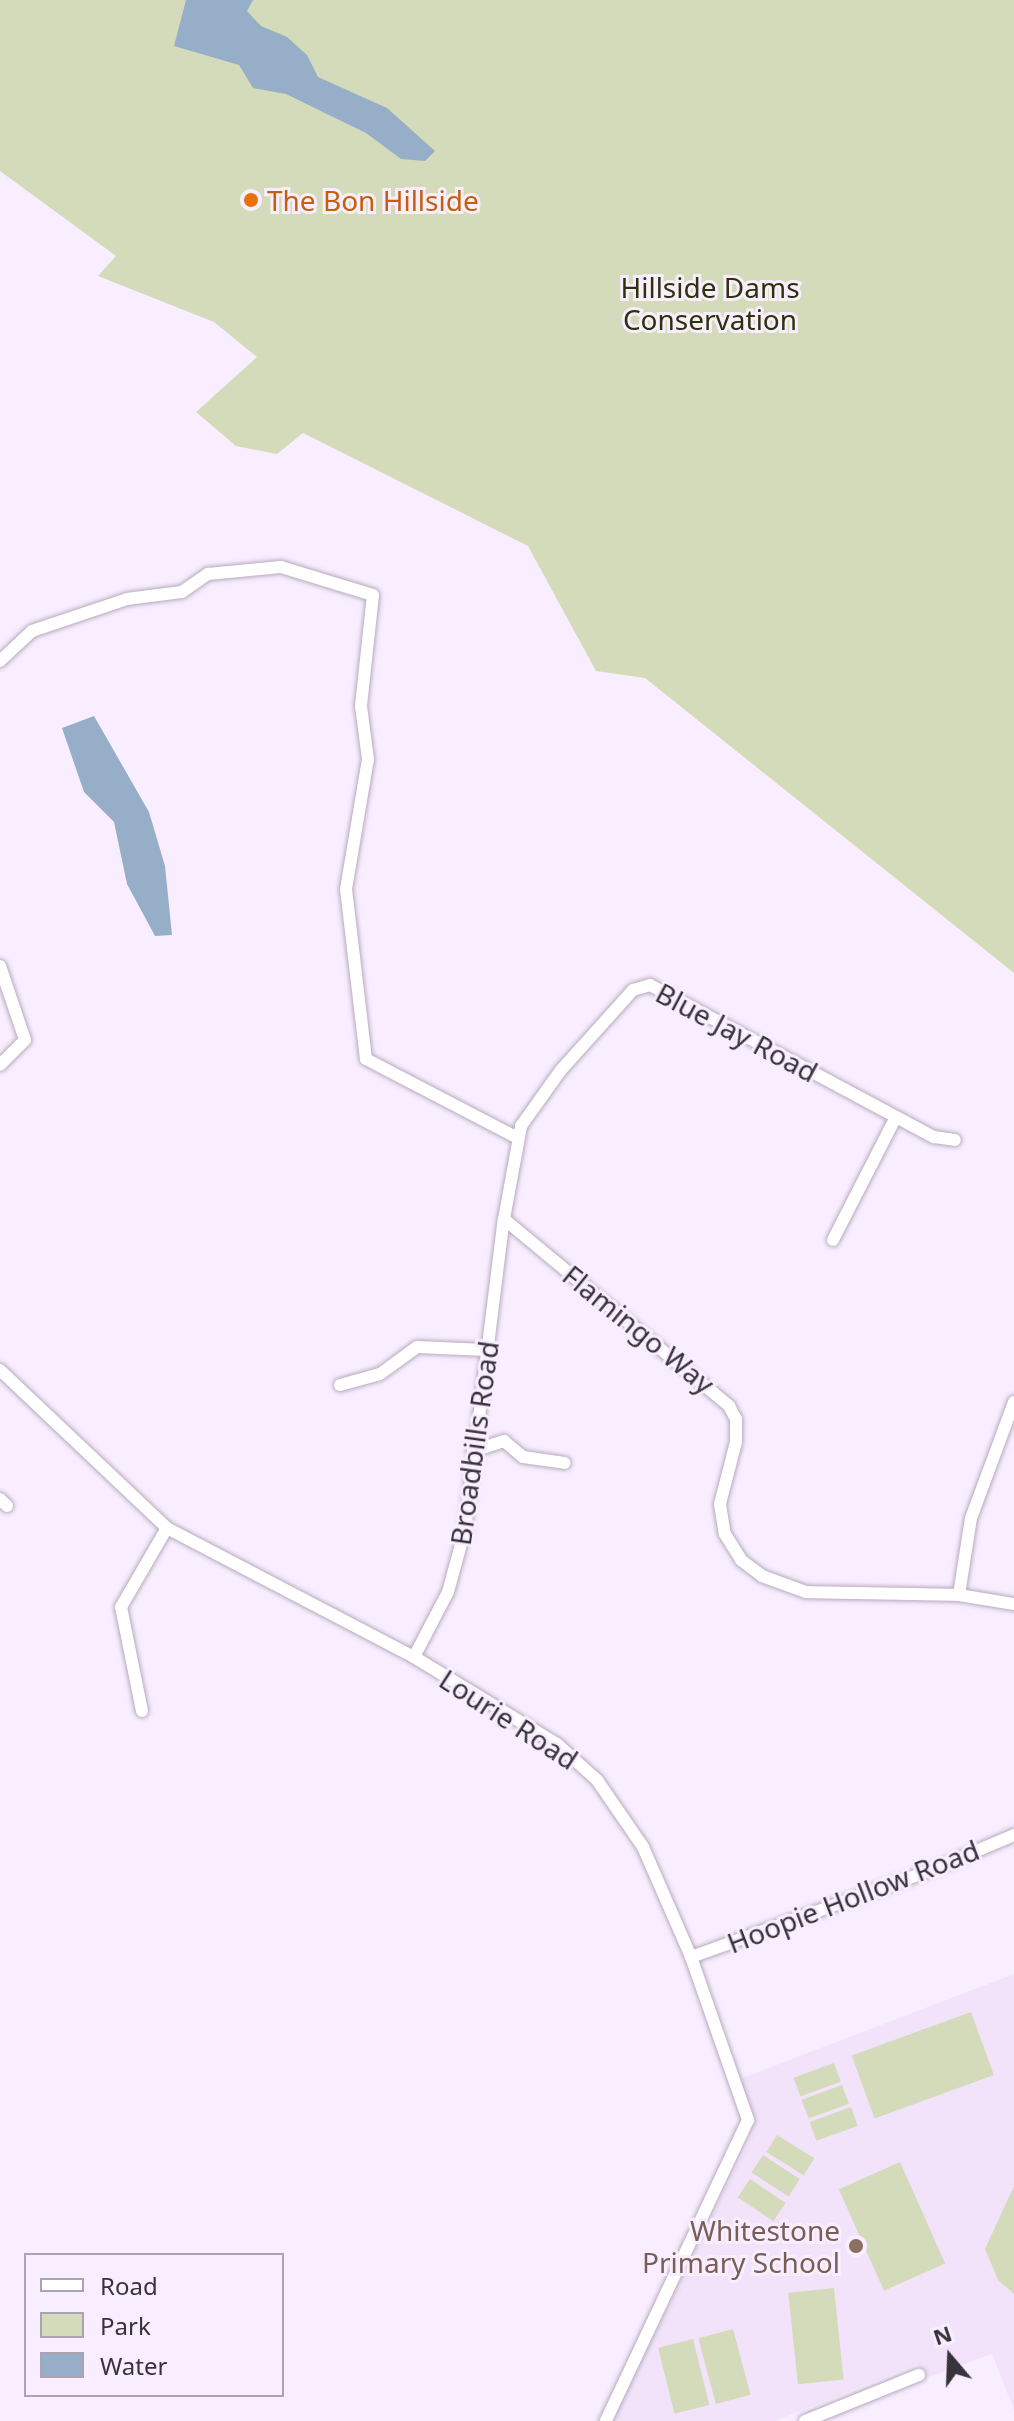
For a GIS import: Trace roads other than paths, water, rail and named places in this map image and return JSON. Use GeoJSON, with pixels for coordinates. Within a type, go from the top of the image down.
{"type":"FeatureCollection","features":[{"type":"Feature","properties":{"kind":"street"},"geometry":{"type":"LineString","coordinates":[[0,661],[32,631],[127,599],[182,592],[208,574],[281,567],[373,595],[361,706],[368,759],[346,889],[366,1059],[518,1138]]}},
{"type":"Feature","properties":{"kind":"street"},"geometry":{"type":"LineString","coordinates":[[0,966],[25,1040],[0,1065]]}},
{"type":"Feature","properties":{"kind":"street","name":"Blue Jay Road"},"geometry":{"type":"LineString","coordinates":[[504,1219],[518,1138],[526,1115],[561,1070],[633,990],[645,984],[934,1137],[955,1140]]}},
{"type":"Feature","properties":{"kind":"street"},"geometry":{"type":"LineString","coordinates":[[833,1240],[896,1117]]}},
{"type":"Feature","properties":{"kind":"street","name":"Broadbills Road"},"geometry":{"type":"LineString","coordinates":[[414,1657],[429,1634],[456,1569],[504,1219]]}},
{"type":"Feature","properties":{"kind":"street","name":"Flamingo Way"},"geometry":{"type":"LineString","coordinates":[[504,1219],[729,1406],[737,1430],[720,1504],[725,1534],[741,1560],[762,1576],[806,1592],[959,1595],[1014,1604]]}},
{"type":"Feature","properties":{"kind":"street"},"geometry":{"type":"LineString","coordinates":[[340,1385],[380,1374],[417,1347],[486,1350]]}},
{"type":"Feature","properties":{"kind":"street","name":"Lourie Road"},"geometry":{"type":"LineString","coordinates":[[1,1371],[167,1528],[414,1657],[557,1744],[597,1780],[643,1847],[691,1957],[748,2120],[606,2421]]}},
{"type":"Feature","properties":{"kind":"street"},"geometry":{"type":"LineString","coordinates":[[959,1595],[971,1518],[1014,1402]]}},
{"type":"Feature","properties":{"kind":"street"},"geometry":{"type":"LineString","coordinates":[[473,1451],[504,1441],[523,1457],[565,1463]]}},
{"type":"Feature","properties":{"kind":"street"},"geometry":{"type":"LineString","coordinates":[[142,1711],[121,1607],[167,1528]]}},
{"type":"Feature","properties":{"kind":"street","name":"Hoopie Hollow Road"},"geometry":{"type":"LineString","coordinates":[[691,1957],[939,1867],[1014,1835]]}},
{"type":"Feature","properties":{"kind":"street"},"geometry":{"type":"LineString","coordinates":[[805,2421],[919,2375]]}},
{"type":"Feature","properties":{"kind":"water"},"geometry":{"type":"Polygon","coordinates":[[[186,0],[253,0],[247,11],[261,26],[287,37],[307,55],[318,77],[387,108],[435,151],[425,161],[401,159],[366,133],[286,94],[253,88],[239,65],[174,46],[186,0]]]}},
{"type":"Feature","properties":{"kind":"water"},"geometry":{"type":"Polygon","coordinates":[[[94,716],[149,812],[165,866],[172,935],[155,936],[127,884],[114,822],[84,792],[62,728],[94,716]]]}},
{"type":"Feature","properties":{"kind":"place","name":"The Bon Hillside"},"geometry":{"type":"Point","coordinates":[251,200]}},
{"type":"Feature","properties":{"kind":"place","name":"Whitestone Primary School"},"geometry":{"type":"Point","coordinates":[856,2246]}},
{"type":"Feature","properties":{"kind":"park label","name":"Hillside Dams Conservation"},"geometry":{"type":"Point","coordinates":[710,303]}}]}
